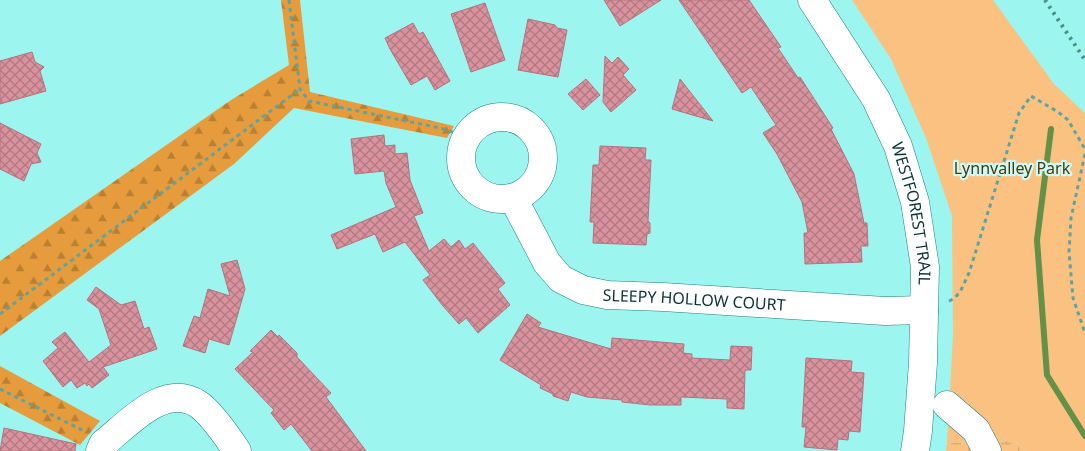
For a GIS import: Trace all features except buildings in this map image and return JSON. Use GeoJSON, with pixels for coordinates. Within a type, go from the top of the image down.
{"type":"FeatureCollection","features":[{"type":"Feature","properties":{"kind":"street","name":"WESTFOREST TRAIL"},"geometry":{"type":"LineString","coordinates":[[812,0],[876,99],[898,146],[915,202],[925,267],[923,363],[915,451]]}},
{"type":"Feature","properties":{"kind":"street"},"geometry":{"type":"LineString","coordinates":[[500,117],[514,118],[526,124],[535,134],[541,145],[543,158],[541,172],[535,184],[525,193],[513,198],[499,200],[486,196],[474,188],[466,177],[461,164],[462,150],[467,136],[482,123],[500,117]]}},
{"type":"Feature","properties":{"kind":"street","name":"SLEEPY HOLLOW COURT"},"geometry":{"type":"LineString","coordinates":[[513,198],[547,263],[561,279],[583,290],[607,295],[885,311],[924,310]]}},
{"type":"Feature","properties":{"kind":"street"},"geometry":{"type":"LineString","coordinates":[[101,447],[144,411],[163,399],[179,397],[198,404],[225,434],[237,451]]}},
{"type":"Feature","properties":{"kind":"street"},"geometry":{"type":"LineString","coordinates":[[947,406],[976,430],[987,451]]}},
{"type":"Feature","properties":{"kind":"path"},"geometry":{"type":"LineString","coordinates":[[289,0],[300,89],[309,101],[440,128],[467,136]]}},
{"type":"Feature","properties":{"kind":"path"},"geometry":{"type":"LineString","coordinates":[[0,314],[300,89]]}},
{"type":"Feature","properties":{"kind":"path"},"geometry":{"type":"LineString","coordinates":[[953,299],[958,294],[969,274],[1019,113],[1031,96],[1068,120],[1085,149]]}},
{"type":"Feature","properties":{"kind":"path"},"geometry":{"type":"LineString","coordinates":[[1085,154],[1071,218],[1069,252],[1073,298],[1085,333]]}},
{"type":"Feature","properties":{"kind":"path"},"geometry":{"type":"LineString","coordinates":[[0,389],[76,426],[101,447]]}},
{"type":"Feature","properties":{"kind":"green space"},"geometry":{"type":"Polygon","coordinates":[[[281,0],[300,0],[310,92],[454,126],[447,138],[294,108],[234,164],[0,336],[0,261],[231,100],[289,65],[281,0]]]}},
{"type":"Feature","properties":{"kind":"green space","name":"Lynnvalley Park"},"geometry":{"type":"Polygon","coordinates":[[[852,0],[993,0],[1054,84],[1085,113],[1085,451],[1026,451],[1015,441],[947,443],[953,335],[952,216],[926,138],[891,59],[852,0]]]}},
{"type":"Feature","properties":{"kind":"green space"},"geometry":{"type":"Polygon","coordinates":[[[0,366],[100,421],[80,445],[0,403],[0,366]]]}},
{"type":"Feature","properties":{"kind":"green space"},"geometry":{"type":"Polygon","coordinates":[[[1015,441],[1026,451],[946,451],[947,443],[1015,441]]]}},
{"type":"Feature","properties":{"kind":"waterway"},"geometry":{"type":"LineString","coordinates":[[1051,129],[1037,240],[1047,375],[1085,436]]}},
{"type":"Feature","properties":{"kind":"railway"},"geometry":{"type":"LineString","coordinates":[[1045,0],[1085,60]]}}]}
